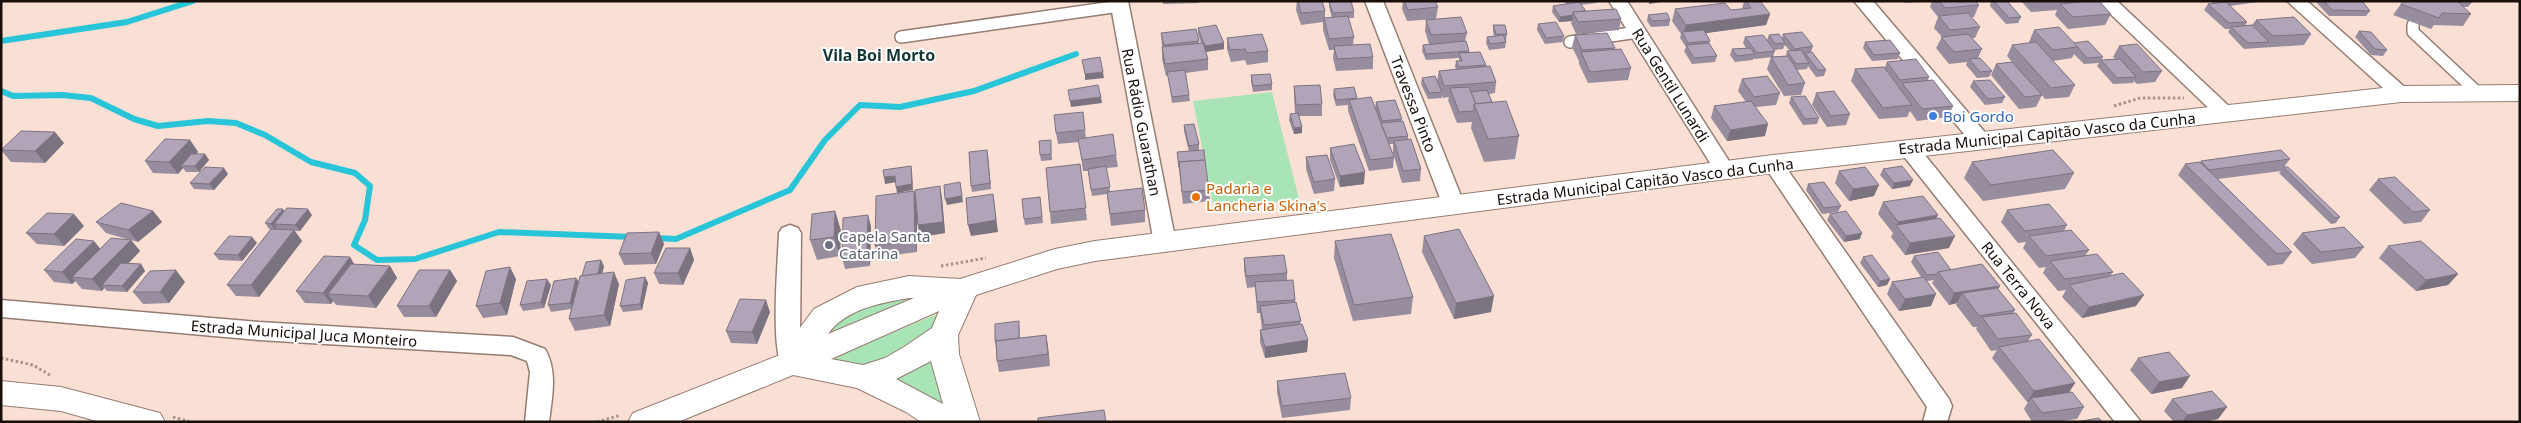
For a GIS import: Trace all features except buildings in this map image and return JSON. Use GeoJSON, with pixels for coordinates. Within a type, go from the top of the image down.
{"type":"FeatureCollection","features":[{"type":"Feature","properties":{"kind":"street","name":"Travessa Pinto"},"geometry":{"type":"LineString","coordinates":[[1374,1],[1454,206]]}},
{"type":"Feature","properties":{"kind":"street","name":"Rua Gentil Lunardi"},"geometry":{"type":"LineString","coordinates":[[1618,1],[1724,169]]}},
{"type":"Feature","properties":{"kind":"street"},"geometry":{"type":"LineString","coordinates":[[1863,1],[1981,141]]}},
{"type":"Feature","properties":{"kind":"street"},"geometry":{"type":"LineString","coordinates":[[2106,1],[2226,114]]}},
{"type":"Feature","properties":{"kind":"street"},"geometry":{"type":"LineString","coordinates":[[2296,1],[2401,94]]}},
{"type":"Feature","properties":{"kind":"street","name":"Rua Rádio Guarathan"},"geometry":{"type":"LineString","coordinates":[[1119,3],[1164,243]]}},
{"type":"Feature","properties":{"kind":"street","name":"Estrada Municipal Capitão Vasco da Cunha"},"geometry":{"type":"LineString","coordinates":[[644,422],[791,363],[965,288],[1055,259],[1724,169],[2401,94],[2520,93]]}},
{"type":"Feature","properties":{"kind":"street","name":"Rua Terra Nova"},"geometry":{"type":"LineString","coordinates":[[1909,149],[2129,422]]}},
{"type":"Feature","properties":{"kind":"street"},"geometry":{"type":"LineString","coordinates":[[1773,164],[1940,406],[1935,422]]}},
{"type":"Feature","properties":{"kind":"street"},"geometry":{"type":"LineString","coordinates":[[790,233],[788,340],[791,363],[863,377],[918,403],[946,422]]}},
{"type":"Feature","properties":{"kind":"street"},"geometry":{"type":"LineString","coordinates":[[863,377],[899,367],[920,354],[943,334],[965,288]]}},
{"type":"Feature","properties":{"kind":"street","name":"Estrada Municipal Juca Monteiro"},"geometry":{"type":"LineString","coordinates":[[1,308],[259,331],[513,346],[538,355],[542,372],[537,422]]}},
{"type":"Feature","properties":{"kind":"street"},"geometry":{"type":"LineString","coordinates":[[943,334],[944,354],[964,422]]}},
{"type":"Feature","properties":{"kind":"street"},"geometry":{"type":"LineString","coordinates":[[1,393],[61,399],[149,422]]}},
{"type":"Feature","properties":{"kind":"lane"},"geometry":{"type":"LineString","coordinates":[[901,37],[1119,3]]}},
{"type":"Feature","properties":{"kind":"lane"},"geometry":{"type":"LineString","coordinates":[[2413,24],[2413,32],[2478,93]]}},
{"type":"Feature","properties":{"kind":"lane"},"geometry":{"type":"LineString","coordinates":[[1570,42],[1638,32]]}},
{"type":"Feature","properties":{"kind":"green space"},"geometry":{"type":"Polygon","coordinates":[[[1272,92],[1299,199],[1214,209],[1193,101],[1272,92]]]}},
{"type":"Feature","properties":{"kind":"green space"},"geometry":{"type":"Polygon","coordinates":[[[918,297],[824,336],[824,327],[869,301],[918,297]]]}},
{"type":"Feature","properties":{"kind":"green space"},"geometry":{"type":"Polygon","coordinates":[[[937,314],[935,328],[930,335],[909,349],[891,357],[867,364],[850,363],[833,358],[937,314]]]}},
{"type":"Feature","properties":{"kind":"green space"},"geometry":{"type":"Polygon","coordinates":[[[933,352],[953,414],[889,376],[933,352]]]}},
{"type":"Feature","properties":{"kind":"waterway"},"geometry":{"type":"LineString","coordinates":[[1,41],[127,22],[193,1]]}},
{"type":"Feature","properties":{"kind":"waterway"},"geometry":{"type":"LineString","coordinates":[[655,238],[676,239],[790,190],[825,140],[860,105],[900,107],[974,91],[1076,54]]}},
{"type":"Feature","properties":{"kind":"waterway"},"geometry":{"type":"LineString","coordinates":[[1,91],[13,96],[62,95],[91,98],[134,119],[158,126],[208,121],[236,123],[265,135],[311,162],[355,173],[370,186],[365,220],[354,245],[377,260],[415,259],[499,232],[633,237]]}},
{"type":"Feature","properties":{"kind":"place","name":"Boi Gordo"},"geometry":{"type":"Point","coordinates":[1933,116]}},
{"type":"Feature","properties":{"kind":"place","name":"Padaria e Lancheria Skina's"},"geometry":{"type":"Point","coordinates":[1196,197]}},
{"type":"Feature","properties":{"kind":"place","name":"Capela Santa Catarina"},"geometry":{"type":"Point","coordinates":[829,245]}},
{"type":"Feature","properties":{"kind":"district","name":"Vila Boi Morto"},"geometry":{"type":"Point","coordinates":[879,55]}}]}
